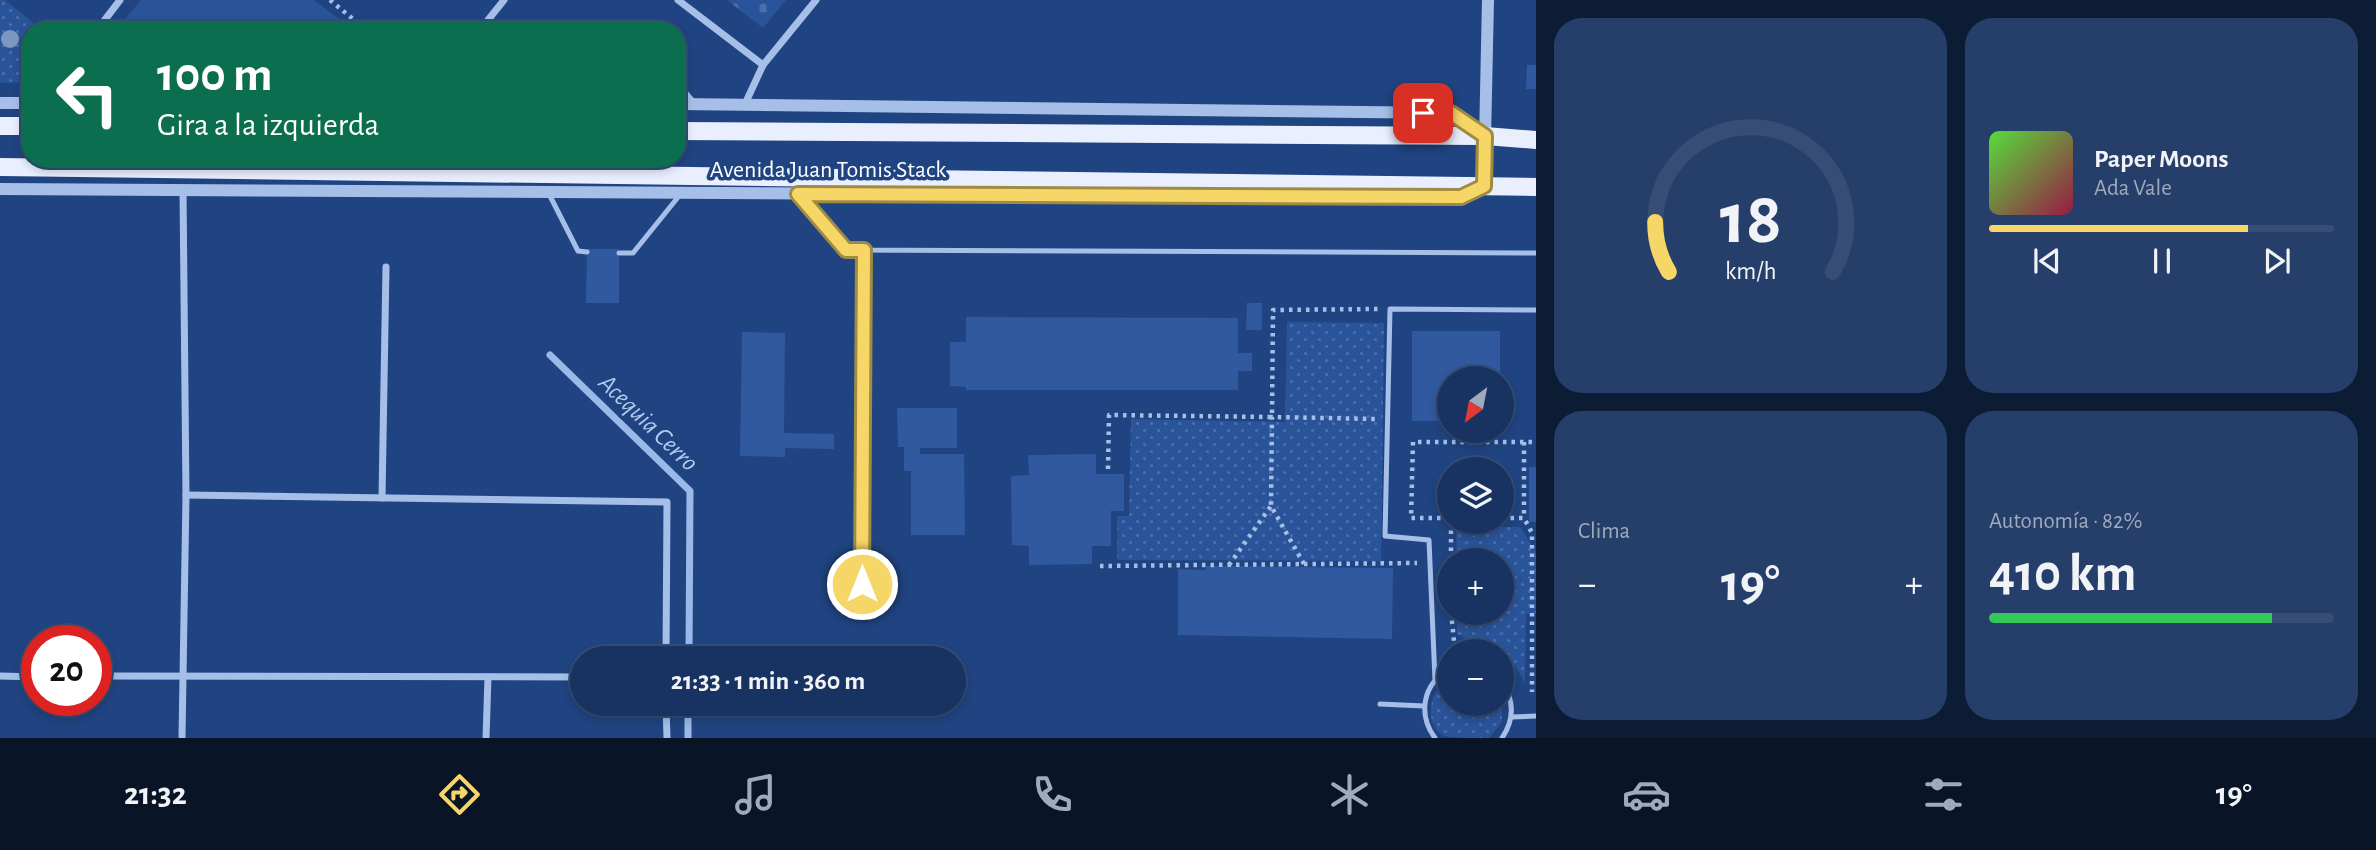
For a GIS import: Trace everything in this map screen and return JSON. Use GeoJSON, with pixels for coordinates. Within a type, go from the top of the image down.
{"type":"FeatureCollection","features":[{"type":"Feature","properties":{"kind":"main road"},"geometry":{"type":"LineString","coordinates":[[0,126],[21,126]]}},
{"type":"Feature","properties":{"kind":"main road","name":"Avenida Juan Tomis Stack"},"geometry":{"type":"LineString","coordinates":[[686,131],[1485,136],[1536,139]]}},
{"type":"Feature","properties":{"kind":"main road","name":"Avenida Juan Tomis Stack"},"geometry":{"type":"LineString","coordinates":[[0,167],[21,167]]}},
{"type":"Feature","properties":{"kind":"main road","name":"Avenida Juan Tomis Stack"},"geometry":{"type":"LineString","coordinates":[[78,168],[1536,187]]}},
{"type":"Feature","properties":{"kind":"street"},"geometry":{"type":"LineString","coordinates":[[104,21],[120,0]]}},
{"type":"Feature","properties":{"kind":"street"},"geometry":{"type":"LineString","coordinates":[[487,21],[504,0]]}},
{"type":"Feature","properties":{"kind":"street"},"geometry":{"type":"LineString","coordinates":[[678,0],[763,65]]}},
{"type":"Feature","properties":{"kind":"street"},"geometry":{"type":"LineString","coordinates":[[745,104],[763,65],[817,0]]}},
{"type":"Feature","properties":{"kind":"street"},"geometry":{"type":"LineString","coordinates":[[1484,186],[1488,0]]}},
{"type":"Feature","properties":{"kind":"street"},"geometry":{"type":"LineString","coordinates":[[0,103],[21,103]]}},
{"type":"Feature","properties":{"kind":"street"},"geometry":{"type":"LineString","coordinates":[[686,104],[1451,113],[1485,136]]}},
{"type":"Feature","properties":{"kind":"street","name":"Avenida Juan Tomis Stack"},"geometry":{"type":"LineString","coordinates":[[0,189],[1461,197],[1484,186]]}},
{"type":"Feature","properties":{"kind":"street"},"geometry":{"type":"LineString","coordinates":[[182,738],[186,495],[183,190]]}},
{"type":"Feature","properties":{"kind":"street"},"geometry":{"type":"LineString","coordinates":[[382,498],[386,267]]}},
{"type":"Feature","properties":{"kind":"street"},"geometry":{"type":"LineString","coordinates":[[186,495],[667,502],[666,646]]}},
{"type":"Feature","properties":{"kind":"street"},"geometry":{"type":"LineString","coordinates":[[0,676],[21,677]]}},
{"type":"Feature","properties":{"kind":"street"},"geometry":{"type":"LineString","coordinates":[[112,676],[570,677]]}},
{"type":"Feature","properties":{"kind":"street"},"geometry":{"type":"LineString","coordinates":[[486,738],[488,677]]}},
{"type":"Feature","properties":{"kind":"street"},"geometry":{"type":"LineString","coordinates":[[666,716],[667,738]]}},
{"type":"Feature","properties":{"kind":"lane"},"geometry":{"type":"LineString","coordinates":[[686,93],[695,104]]}},
{"type":"Feature","properties":{"kind":"lane"},"geometry":{"type":"LineString","coordinates":[[548,192],[578,251],[587,252]]}},
{"type":"Feature","properties":{"kind":"lane"},"geometry":{"type":"LineString","coordinates":[[619,253],[633,253],[681,193]]}},
{"type":"Feature","properties":{"kind":"lane"},"geometry":{"type":"LineString","coordinates":[[798,194],[846,250],[1536,253]]}},
{"type":"Feature","properties":{"kind":"lane"},"geometry":{"type":"LineString","coordinates":[[862,584],[864,250]]}},
{"type":"Feature","properties":{"kind":"lane"},"geometry":{"type":"LineString","coordinates":[[1435,738],[1428,727],[1424,706],[1435,680],[1429,540],[1385,536],[1390,309],[1536,310]]}},
{"type":"Feature","properties":{"kind":"lane"},"geometry":{"type":"LineString","coordinates":[[1380,705],[1424,706]]}},
{"type":"Feature","properties":{"kind":"lane"},"geometry":{"type":"LineString","coordinates":[[1502,738],[1512,717],[1536,716]]}},
{"type":"Feature","properties":{"kind":"path"},"geometry":{"type":"LineString","coordinates":[[330,0],[355,21]]}},
{"type":"Feature","properties":{"kind":"path"},"geometry":{"type":"LineString","coordinates":[[1304,564],[1271,506],[1273,310],[1390,309]]}},
{"type":"Feature","properties":{"kind":"path"},"geometry":{"type":"LineString","coordinates":[[1108,469],[1110,415],[1387,420]]}},
{"type":"Feature","properties":{"kind":"path"},"geometry":{"type":"LineString","coordinates":[[1437,519],[1411,518],[1413,442],[1536,442]]}},
{"type":"Feature","properties":{"kind":"path"},"geometry":{"type":"LineString","coordinates":[[1524,442],[1524,517],[1534,533],[1532,692]]}},
{"type":"Feature","properties":{"kind":"path"},"geometry":{"type":"LineString","coordinates":[[1229,565],[1271,506]]}},
{"type":"Feature","properties":{"kind":"path"},"geometry":{"type":"LineString","coordinates":[[1514,517],[1524,517]]}},
{"type":"Feature","properties":{"kind":"path"},"geometry":{"type":"LineString","coordinates":[[1100,566],[1429,563]]}},
{"type":"Feature","properties":{"kind":"green space"},"geometry":{"type":"Polygon","coordinates":[[[0,0],[5,0],[31,21],[21,21],[21,82],[0,83],[0,0]]]}},
{"type":"Feature","properties":{"kind":"green space"},"geometry":{"type":"Polygon","coordinates":[[[141,0],[314,0],[341,21],[124,21],[141,0]]]}},
{"type":"Feature","properties":{"kind":"green space"},"geometry":{"type":"Polygon","coordinates":[[[727,0],[786,0],[763,28],[727,0]]]}},
{"type":"Feature","properties":{"kind":"green space"},"geometry":{"type":"Polygon","coordinates":[[[1287,322],[1384,323],[1381,561],[1117,560],[1117,516],[1129,516],[1131,419],[1285,422],[1287,322]]]}},
{"type":"Feature","properties":{"kind":"green space"},"geometry":{"type":"Polygon","coordinates":[[[1514,527],[1520,527],[1536,552],[1536,613],[1526,614],[1525,683],[1514,665],[1514,639],[1468,639],[1457,634],[1457,625],[1514,625],[1514,548],[1457,548],[1456,534],[1514,534],[1514,527]]]}},
{"type":"Feature","properties":{"kind":"green space"},"geometry":{"type":"Polygon","coordinates":[[[1437,690],[1437,716],[1502,716],[1502,722],[1489,738],[1444,736],[1433,723],[1433,698],[1437,690]]]}},
{"type":"Feature","properties":{"kind":"building"},"geometry":{"type":"Polygon","coordinates":[[[1527,65],[1536,65],[1536,89],[1526,89],[1527,65]]]}},
{"type":"Feature","properties":{"kind":"building"},"geometry":{"type":"Polygon","coordinates":[[[587,249],[619,249],[619,303],[586,303],[587,249]]]}},
{"type":"Feature","properties":{"kind":"building"},"geometry":{"type":"Polygon","coordinates":[[[1247,303],[1262,303],[1262,330],[1246,330],[1247,303]]]}},
{"type":"Feature","properties":{"kind":"building"},"geometry":{"type":"Polygon","coordinates":[[[966,317],[1238,318],[1238,353],[1252,353],[1252,371],[1238,371],[1238,390],[966,390],[966,387],[950,386],[950,342],[966,342],[966,317]]]}},
{"type":"Feature","properties":{"kind":"building"},"geometry":{"type":"Polygon","coordinates":[[[1412,331],[1500,331],[1500,366],[1437,366],[1437,421],[1412,421],[1412,331]]]}},
{"type":"Feature","properties":{"kind":"building"},"geometry":{"type":"Polygon","coordinates":[[[742,332],[785,333],[784,433],[834,434],[834,449],[785,448],[785,457],[740,456],[742,332]]]}},
{"type":"Feature","properties":{"kind":"building"},"geometry":{"type":"Polygon","coordinates":[[[897,408],[957,408],[957,448],[920,448],[920,454],[964,454],[965,535],[911,535],[911,471],[904,471],[904,447],[898,447],[897,408]]]}},
{"type":"Feature","properties":{"kind":"building"},"geometry":{"type":"Polygon","coordinates":[[[1096,454],[1096,474],[1124,474],[1124,511],[1111,511],[1111,546],[1092,546],[1092,564],[1029,565],[1029,546],[1012,545],[1011,476],[1029,475],[1028,455],[1096,454]]]}},
{"type":"Feature","properties":{"kind":"building"},"geometry":{"type":"Polygon","coordinates":[[[1529,467],[1536,467],[1536,522],[1529,522],[1529,467]]]}},
{"type":"Feature","properties":{"kind":"building"},"geometry":{"type":"Polygon","coordinates":[[[1206,566],[1393,568],[1392,639],[1178,635],[1178,569],[1206,570],[1206,566]]]}},
{"type":"Feature","properties":{"kind":"waterway","name":"Acequia Cerro"},"geometry":{"type":"LineString","coordinates":[[550,355],[690,491],[689,646]]}},
{"type":"Feature","properties":{"kind":"waterway","name":"Acequia Cerro"},"geometry":{"type":"LineString","coordinates":[[688,716],[688,738]]}},
{"type":"Feature","properties":{"kind":"route"},"geometry":{"type":"LineString","coordinates":[[862,584],[864,250],[846,250],[798,194],[1461,197],[1484,186],[1485,136],[1451,113],[1423,113]]}}]}
